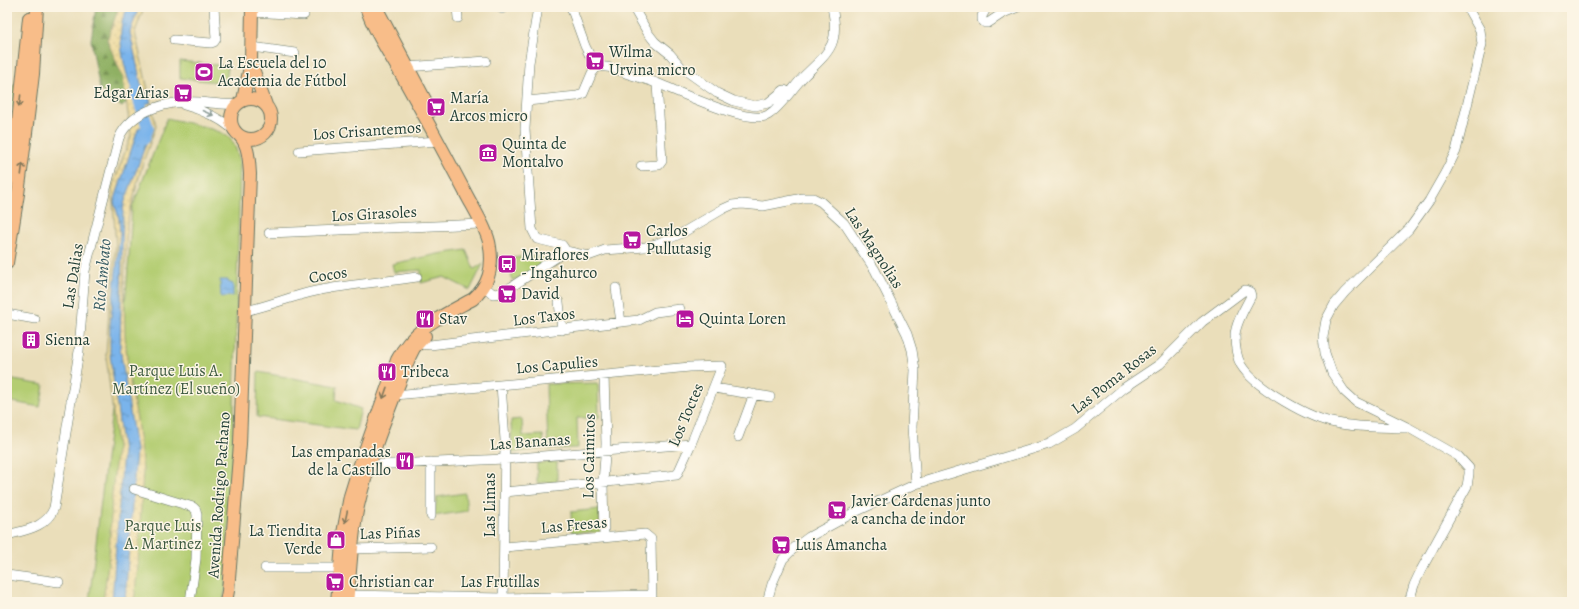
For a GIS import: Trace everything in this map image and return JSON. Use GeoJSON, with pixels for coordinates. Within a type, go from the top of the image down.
{"type":"FeatureCollection","features":[{"type":"Feature","properties":{"kind":"main road"},"geometry":{"type":"LineString","coordinates":[[28,73],[30,7]]}},
{"type":"Feature","properties":{"kind":"main road"},"geometry":{"type":"LineString","coordinates":[[7,184],[28,73],[37,7]]}},
{"type":"Feature","properties":{"kind":"main road"},"geometry":{"type":"LineString","coordinates":[[337,602],[342,533],[350,496],[392,373],[401,352],[416,340],[477,304],[487,289],[488,279],[495,260],[496,240],[491,226],[380,37],[366,7]]}},
{"type":"Feature","properties":{"kind":"main road"},"geometry":{"type":"LineString","coordinates":[[376,7],[407,67],[481,224],[495,260]]}},
{"type":"Feature","properties":{"kind":"main road"},"geometry":{"type":"LineString","coordinates":[[251,62],[269,111],[270,124],[264,134],[251,139],[236,132],[231,116],[240,102],[251,62],[252,9]]}},
{"type":"Feature","properties":{"kind":"main road"},"geometry":{"type":"LineString","coordinates":[[240,102],[255,99],[266,105]]}},
{"type":"Feature","properties":{"kind":"main road"},"geometry":{"type":"LineString","coordinates":[[7,263],[17,132]]}},
{"type":"Feature","properties":{"kind":"main road","name":"Avenida Rodrigo Pachano"},"geometry":{"type":"LineString","coordinates":[[226,602],[240,444],[250,174],[249,156],[243,140],[236,132]]}},
{"type":"Feature","properties":{"kind":"main road","name":"Avenida Rodrigo Pachano"},"geometry":{"type":"LineString","coordinates":[[250,174],[256,151],[264,134]]}},
{"type":"Feature","properties":{"kind":"main road"},"geometry":{"type":"LineString","coordinates":[[348,599],[351,549],[358,506],[370,465],[416,340]]}},
{"type":"Feature","properties":{"kind":"street"},"geometry":{"type":"LineString","coordinates":[[174,40],[214,42],[216,39],[214,7]]}},
{"type":"Feature","properties":{"kind":"street"},"geometry":{"type":"LineString","coordinates":[[457,7],[458,18]]}},
{"type":"Feature","properties":{"kind":"street","name":"Las Magnolias"},"geometry":{"type":"LineString","coordinates":[[538,7],[529,63],[525,129],[533,233],[537,239],[562,246],[566,252],[588,256],[605,250],[636,248],[652,245],[686,231],[732,205],[742,204],[763,206],[803,198],[813,198],[821,202],[844,223],[875,270],[907,334],[912,350],[915,370],[912,427],[916,484]]}},
{"type":"Feature","properties":{"kind":"street"},"geometry":{"type":"LineString","coordinates":[[571,7],[585,46],[596,68]]}},
{"type":"Feature","properties":{"kind":"street"},"geometry":{"type":"LineString","coordinates":[[633,7],[655,42],[670,54],[682,68],[717,93],[734,101],[755,106],[768,103],[784,90],[789,92]]}},
{"type":"Feature","properties":{"kind":"street"},"geometry":{"type":"LineString","coordinates":[[596,68],[605,66],[741,115],[759,118],[768,116],[776,109],[789,92],[826,55],[832,45],[834,32],[832,7]]}},
{"type":"Feature","properties":{"kind":"street"},"geometry":{"type":"LineString","coordinates":[[987,7],[982,16],[985,23],[988,23],[1003,13],[1018,7]]}},
{"type":"Feature","properties":{"kind":"street"},"geometry":{"type":"LineString","coordinates":[[1409,602],[1418,575],[1467,486],[1469,474],[1468,468],[1458,456],[1409,428],[1356,402],[1344,391],[1332,374],[1325,353],[1323,337],[1326,320],[1334,306],[1345,292],[1409,229],[1430,201],[1456,151],[1482,44],[1480,30],[1467,7]]}},
{"type":"Feature","properties":{"kind":"street"},"geometry":{"type":"LineString","coordinates":[[252,9],[304,15]]}},
{"type":"Feature","properties":{"kind":"street"},"geometry":{"type":"LineString","coordinates":[[252,47],[295,53]]}},
{"type":"Feature","properties":{"kind":"street"},"geometry":{"type":"LineString","coordinates":[[407,67],[486,61]]}},
{"type":"Feature","properties":{"kind":"street"},"geometry":{"type":"LineString","coordinates":[[527,101],[577,96],[583,94],[596,68]]}},
{"type":"Feature","properties":{"kind":"street"},"geometry":{"type":"LineString","coordinates":[[641,166],[659,165],[662,161],[657,84]]}},
{"type":"Feature","properties":{"kind":"street","name":"Las Dalias"},"geometry":{"type":"LineString","coordinates":[[7,535],[42,524],[49,519],[54,508],[79,351],[85,271],[119,138],[126,126],[139,116],[161,106],[199,102],[223,105],[240,102]]}},
{"type":"Feature","properties":{"kind":"street","name":"Las Dalias"},"geometry":{"type":"LineString","coordinates":[[179,103],[211,114],[223,120],[236,132]]}},
{"type":"Feature","properties":{"kind":"street","name":"Los Crisantemos"},"geometry":{"type":"LineString","coordinates":[[299,151],[442,144]]}},
{"type":"Feature","properties":{"kind":"street","name":"Los Girasoles"},"geometry":{"type":"LineString","coordinates":[[269,233],[481,224]]}},
{"type":"Feature","properties":{"kind":"street"},"geometry":{"type":"LineString","coordinates":[[487,289],[498,294],[502,293],[566,252]]}},
{"type":"Feature","properties":{"kind":"street","name":"Cocos"},"geometry":{"type":"LineString","coordinates":[[245,311],[262,308],[319,290],[417,277]]}},
{"type":"Feature","properties":{"kind":"street"},"geometry":{"type":"LineString","coordinates":[[616,288],[622,322]]}},
{"type":"Feature","properties":{"kind":"street","name":"Las Poma Rosas"},"geometry":{"type":"LineString","coordinates":[[767,602],[772,584],[784,559],[794,548],[809,537],[853,513],[916,484],[1050,444],[1069,432],[1124,388],[1160,364],[1202,322],[1245,290],[1250,292],[1251,296],[1238,323],[1235,335],[1236,350],[1241,365],[1252,378],[1286,401],[1316,418],[1336,423],[1367,427],[1409,428]]}},
{"type":"Feature","properties":{"kind":"street"},"geometry":{"type":"LineString","coordinates":[[559,302],[562,330]]}},
{"type":"Feature","properties":{"kind":"street","name":"Los Taxos"},"geometry":{"type":"LineString","coordinates":[[416,340],[430,345],[562,330],[639,320],[655,312],[680,309]]}},
{"type":"Feature","properties":{"kind":"street"},"geometry":{"type":"LineString","coordinates":[[7,314],[35,319]]}},
{"type":"Feature","properties":{"kind":"street","name":"Los Capulies"},"geometry":{"type":"LineString","coordinates":[[395,395],[690,367],[722,366]]}},
{"type":"Feature","properties":{"kind":"street","name":"Los Toctes"},"geometry":{"type":"LineString","coordinates":[[603,482],[677,475],[692,444],[722,366]]}},
{"type":"Feature","properties":{"kind":"street","name":"Los Caimitos"},"geometry":{"type":"LineString","coordinates":[[604,375],[606,451],[603,482],[604,538]]}},
{"type":"Feature","properties":{"kind":"street","name":"Las Limas"},"geometry":{"type":"LineString","coordinates":[[501,385],[505,459],[505,547],[503,600]]}},
{"type":"Feature","properties":{"kind":"street"},"geometry":{"type":"LineString","coordinates":[[714,388],[770,397]]}},
{"type":"Feature","properties":{"kind":"street"},"geometry":{"type":"LineString","coordinates":[[738,437],[754,394]]}},
{"type":"Feature","properties":{"kind":"street","name":"Las Bananas"},"geometry":{"type":"LineString","coordinates":[[370,465],[505,459],[692,444]]}},
{"type":"Feature","properties":{"kind":"street"},"geometry":{"type":"LineString","coordinates":[[431,462],[431,516]]}},
{"type":"Feature","properties":{"kind":"street"},"geometry":{"type":"LineString","coordinates":[[505,492],[603,482]]}},
{"type":"Feature","properties":{"kind":"street"},"geometry":{"type":"LineString","coordinates":[[134,488],[193,507],[196,510],[198,515],[196,559],[190,602]]}},
{"type":"Feature","properties":{"kind":"street","name":"Las Fresas"},"geometry":{"type":"LineString","coordinates":[[505,547],[645,534],[651,539],[652,598]]}},
{"type":"Feature","properties":{"kind":"street","name":"Las Piñas"},"geometry":{"type":"LineString","coordinates":[[351,549],[431,547]]}},
{"type":"Feature","properties":{"kind":"street"},"geometry":{"type":"LineString","coordinates":[[265,568],[340,568]]}},
{"type":"Feature","properties":{"kind":"street"},"geometry":{"type":"LineString","coordinates":[[7,575],[58,582]]}},
{"type":"Feature","properties":{"kind":"street","name":"Las Frutillas"},"geometry":{"type":"LineString","coordinates":[[348,599],[503,600],[652,598]]}},
{"type":"Feature","properties":{"kind":"green space"},"geometry":{"type":"Polygon","coordinates":[[[96,7],[126,7],[132,95],[122,107],[100,90],[91,40],[96,7]]]}},
{"type":"Feature","properties":{"kind":"green space","name":"La Escuela del 10 Academia de Fútbol"},"geometry":{"type":"Polygon","coordinates":[[[180,61],[228,66],[226,83],[180,78],[180,61]]]}},
{"type":"Feature","properties":{"kind":"green space"},"geometry":{"type":"Polygon","coordinates":[[[7,85],[16,86],[13,108],[7,107],[7,85]]]}},
{"type":"Feature","properties":{"kind":"green space","name":"Parque Luis A. Martínez (El sueño)"},"geometry":{"type":"Polygon","coordinates":[[[167,118],[223,133],[234,145],[240,164],[233,449],[226,587],[223,602],[89,602],[123,330],[132,208],[167,118]]]}},
{"type":"Feature","properties":{"kind":"green space"},"geometry":{"type":"Polygon","coordinates":[[[466,250],[474,269],[483,264],[470,290],[444,277],[421,283],[421,270],[394,272],[392,264],[438,254],[466,250]]]}},
{"type":"Feature","properties":{"kind":"green space"},"geometry":{"type":"Polygon","coordinates":[[[544,255],[545,263],[520,278],[512,280],[510,258],[544,255]]]}},
{"type":"Feature","properties":{"kind":"green space"},"geometry":{"type":"Polygon","coordinates":[[[258,372],[337,386],[336,400],[361,409],[356,430],[257,417],[258,372]]]}},
{"type":"Feature","properties":{"kind":"green space"},"geometry":{"type":"Polygon","coordinates":[[[7,379],[44,385],[40,407],[7,401],[7,379]]]}},
{"type":"Feature","properties":{"kind":"green space"},"geometry":{"type":"Polygon","coordinates":[[[598,383],[599,418],[577,418],[578,448],[548,449],[546,384],[598,383]]]}},
{"type":"Feature","properties":{"kind":"green space"},"geometry":{"type":"Polygon","coordinates":[[[522,419],[523,436],[543,435],[544,448],[512,453],[511,420],[522,419]]]}},
{"type":"Feature","properties":{"kind":"green space"},"geometry":{"type":"Polygon","coordinates":[[[557,462],[557,482],[537,483],[537,463],[557,462]]]}},
{"type":"Feature","properties":{"kind":"green space"},"geometry":{"type":"Polygon","coordinates":[[[465,493],[467,511],[434,516],[437,497],[465,493]]]}},
{"type":"Feature","properties":{"kind":"green space"},"geometry":{"type":"Polygon","coordinates":[[[599,509],[600,532],[572,533],[571,512],[599,509]]]}},
{"type":"Feature","properties":{"kind":"sand"},"geometry":{"type":"Polygon","coordinates":[[[119,7],[144,7],[135,32],[156,126],[142,165],[127,223],[124,282],[125,335],[129,376],[137,419],[143,470],[138,565],[134,602],[103,602],[109,556],[112,493],[117,447],[106,355],[110,295],[116,246],[112,187],[131,136],[123,78],[107,40],[119,7]]]}},
{"type":"Feature","properties":{"kind":"water"},"geometry":{"type":"Polygon","coordinates":[[[128,7],[139,7],[130,32],[141,84],[151,102],[139,107],[127,76],[122,54],[122,22],[128,7]]]}},
{"type":"Feature","properties":{"kind":"water"},"geometry":{"type":"Polygon","coordinates":[[[149,122],[151,130],[124,204],[123,212],[120,348],[136,450],[125,602],[112,602],[123,452],[110,354],[110,326],[120,233],[119,219],[114,202],[138,129],[149,122]]]}},
{"type":"Feature","properties":{"kind":"water"},"geometry":{"type":"Polygon","coordinates":[[[220,280],[228,280],[228,282],[233,284],[233,296],[221,297],[220,280]]]}},
{"type":"Feature","properties":{"kind":"waterway","name":"Río Ambato"},"geometry":{"type":"LineString","coordinates":[[136,92],[148,128],[144,139]]}},
{"type":"Feature","properties":{"kind":"place","name":"Wilma Urvina micro"},"geometry":{"type":"Point","coordinates":[595,61]}},
{"type":"Feature","properties":{"kind":"place","name":"La Escuela del 10 Academia de Fútbol"},"geometry":{"type":"Point","coordinates":[204,72]}},
{"type":"Feature","properties":{"kind":"place","name":"Edgar Arias"},"geometry":{"type":"Point","coordinates":[183,93]}},
{"type":"Feature","properties":{"kind":"place","name":"María Arcos micro"},"geometry":{"type":"Point","coordinates":[436,107]}},
{"type":"Feature","properties":{"kind":"place","name":"Quinta de Montalvo"},"geometry":{"type":"Point","coordinates":[488,153]}},
{"type":"Feature","properties":{"kind":"place","name":"Carlos Pullutasig"},"geometry":{"type":"Point","coordinates":[632,240]}},
{"type":"Feature","properties":{"kind":"place","name":"Miraflores - Ingahurco"},"geometry":{"type":"Point","coordinates":[507,264]}},
{"type":"Feature","properties":{"kind":"place","name":"David"},"geometry":{"type":"Point","coordinates":[507,294]}},
{"type":"Feature","properties":{"kind":"place","name":"Stav"},"geometry":{"type":"Point","coordinates":[425,319]}},
{"type":"Feature","properties":{"kind":"place","name":"Quinta Loren"},"geometry":{"type":"Point","coordinates":[685,319]}},
{"type":"Feature","properties":{"kind":"place","name":"Sienna"},"geometry":{"type":"Point","coordinates":[31,340]}},
{"type":"Feature","properties":{"kind":"place","name":"Tribeca"},"geometry":{"type":"Point","coordinates":[387,372]}},
{"type":"Feature","properties":{"kind":"place","name":"Las empanadas de la Castillo"},"geometry":{"type":"Point","coordinates":[405,461]}},
{"type":"Feature","properties":{"kind":"place","name":"Javier Cárdenas junto a cancha de indor"},"geometry":{"type":"Point","coordinates":[837,510]}},
{"type":"Feature","properties":{"kind":"place","name":"La Tiendita Verde"},"geometry":{"type":"Point","coordinates":[336,540]}},
{"type":"Feature","properties":{"kind":"place","name":"Luis Amancha"},"geometry":{"type":"Point","coordinates":[781,545]}},
{"type":"Feature","properties":{"kind":"place","name":"Christian car"},"geometry":{"type":"Point","coordinates":[335,582]}},
{"type":"Feature","properties":{"kind":"park label","name":"Parque Luis A. Martinez"},"geometry":{"type":"Point","coordinates":[163,535]}}]}
